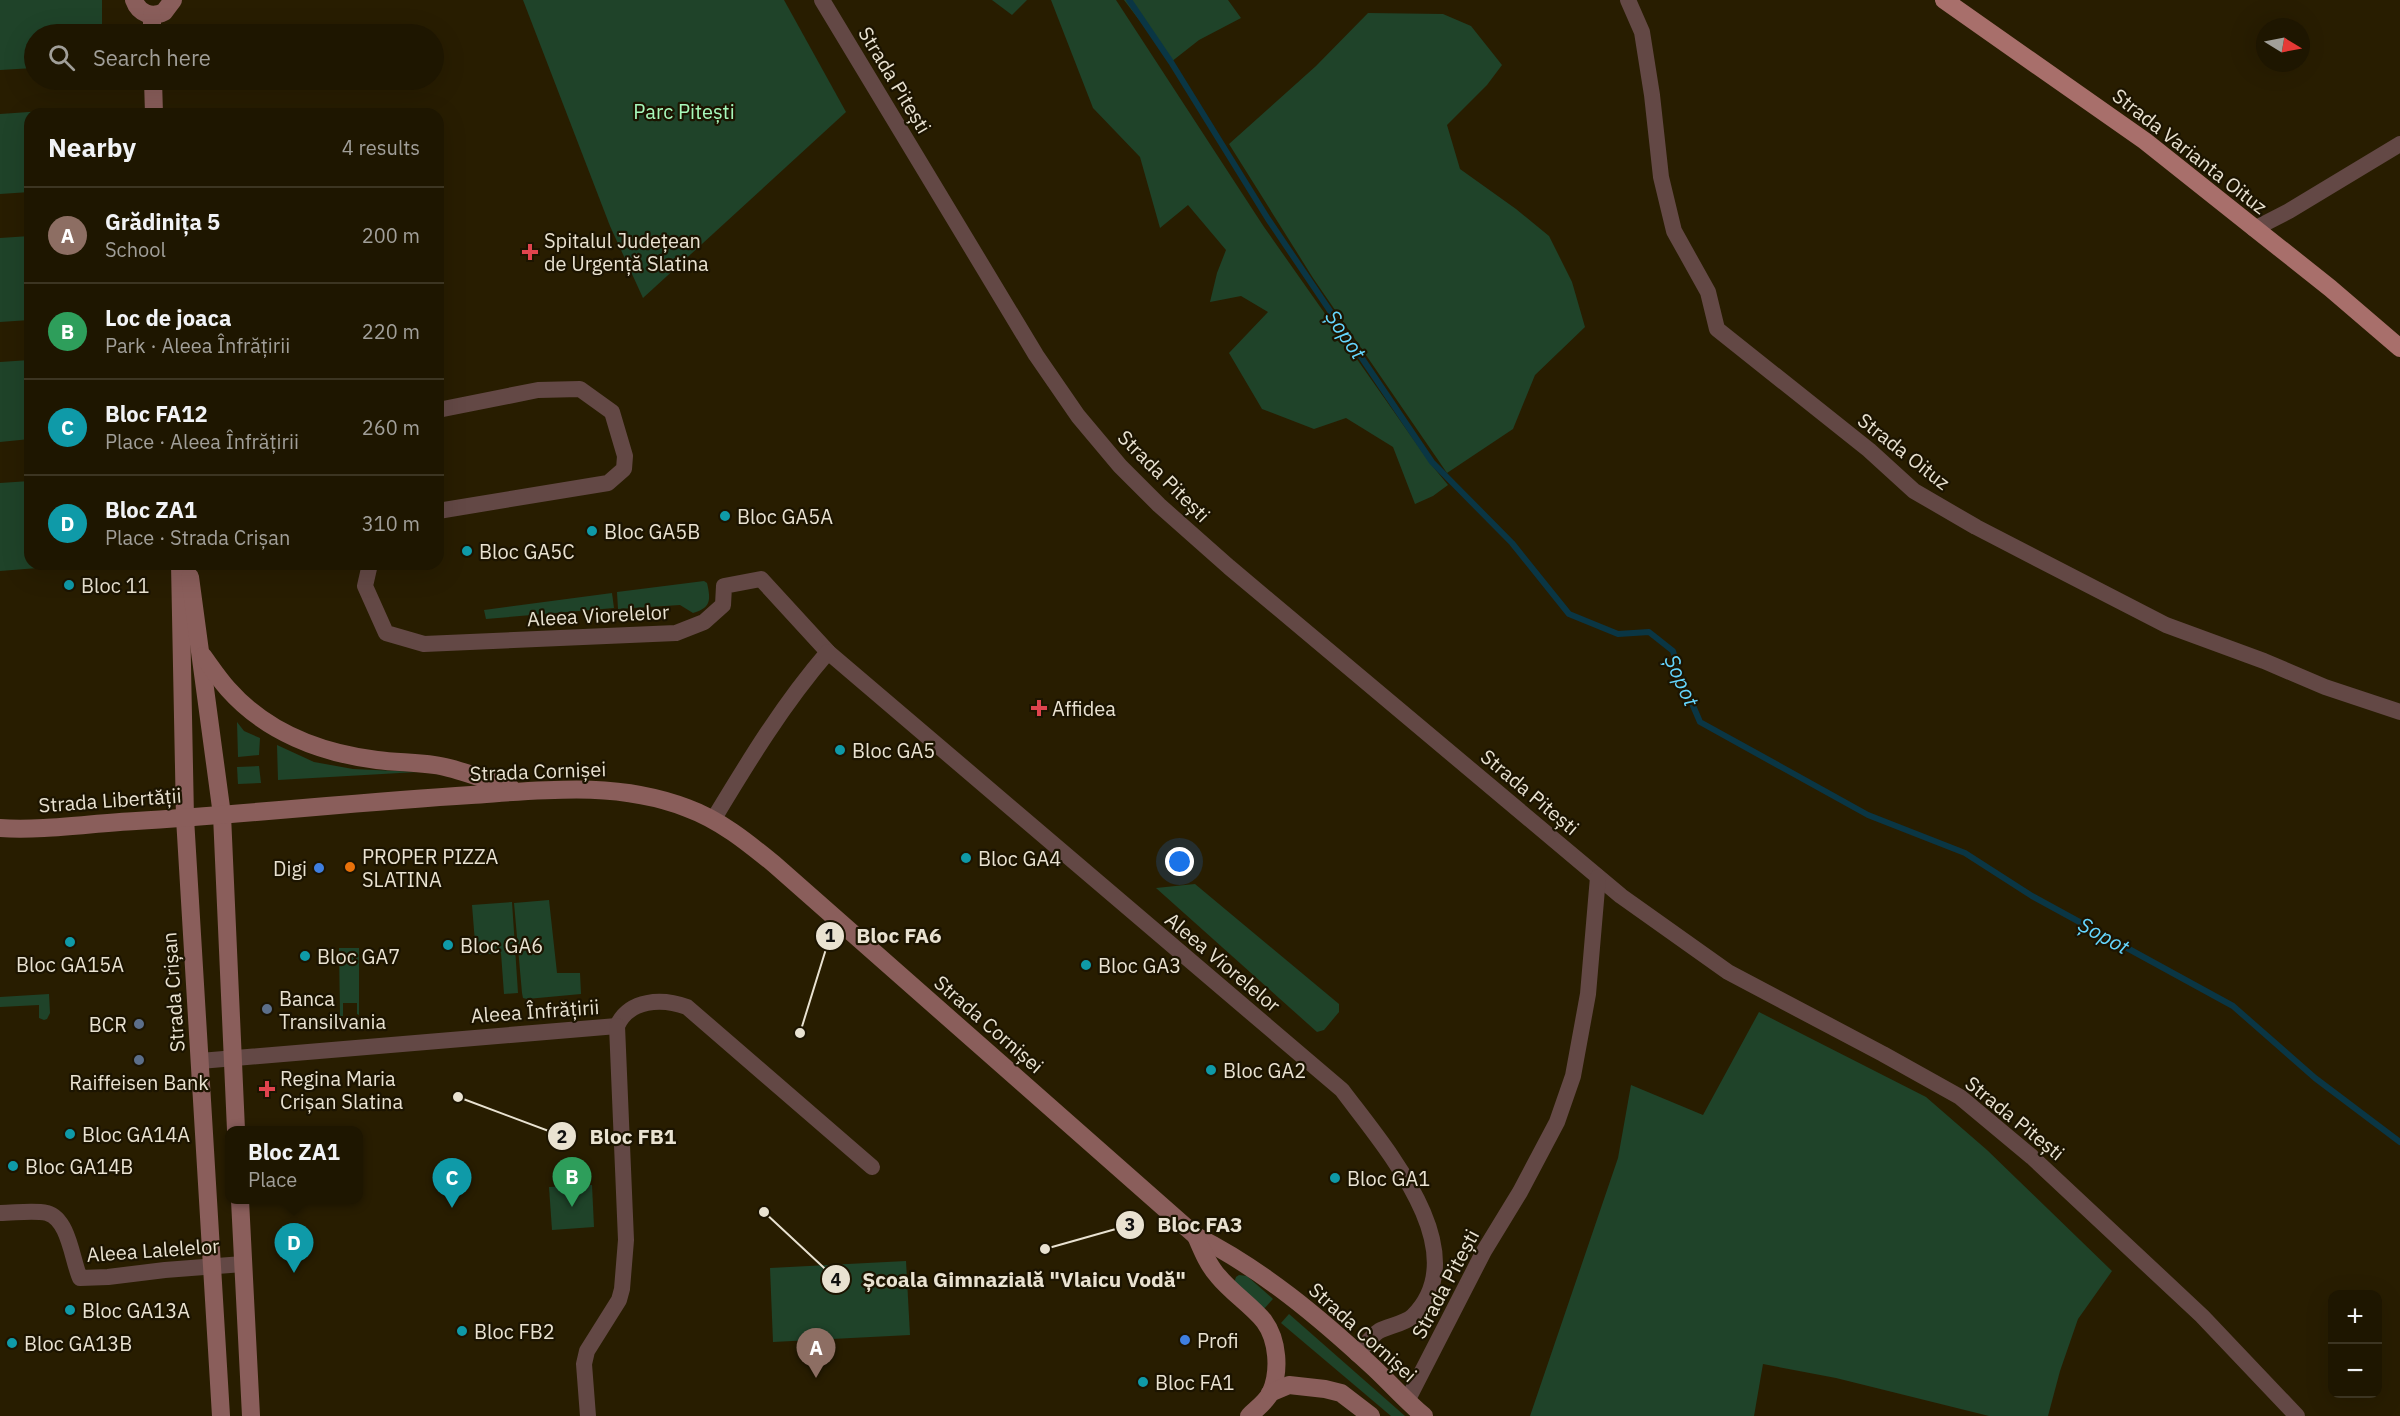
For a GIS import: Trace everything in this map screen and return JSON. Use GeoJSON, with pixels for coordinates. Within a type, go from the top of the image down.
{"type":"FeatureCollection","features":[{"type":"Feature","properties":{"kind":"main road"},"geometry":{"type":"LineString","coordinates":[[134,0],[140,10],[152,15],[164,12],[173,0]]}},
{"type":"Feature","properties":{"kind":"main road","name":"Strada Varianta Oituz"},"geometry":{"type":"LineString","coordinates":[[1944,0],[2145,141],[2330,288],[2400,348]]}},
{"type":"Feature","properties":{"kind":"main road"},"geometry":{"type":"LineString","coordinates":[[152,15],[152,24]]}},
{"type":"Feature","properties":{"kind":"main road"},"geometry":{"type":"LineString","coordinates":[[153,90],[154,108]]}},
{"type":"Feature","properties":{"kind":"main road","name":"Strada Crișan"},"geometry":{"type":"LineString","coordinates":[[180,570],[185,818],[221,1416]]}},
{"type":"Feature","properties":{"kind":"main road"},"geometry":{"type":"LineString","coordinates":[[190,570],[222,815],[236,1126]]}},
{"type":"Feature","properties":{"kind":"main road"},"geometry":{"type":"LineString","coordinates":[[201,654],[228,689],[248,708],[270,725],[297,740],[331,751],[375,760],[444,767],[521,791]]}},
{"type":"Feature","properties":{"kind":"main road","name":"Strada Cornișei"},"geometry":{"type":"LineString","coordinates":[[222,815],[567,789],[611,790],[649,796],[687,808],[713,820],[774,864],[1196,1236],[1224,1250],[1255,1270],[1357,1354],[1424,1416]]}},
{"type":"Feature","properties":{"kind":"main road","name":"Strada Libertății"},"geometry":{"type":"LineString","coordinates":[[0,828],[222,815]]}},
{"type":"Feature","properties":{"kind":"main road"},"geometry":{"type":"LineString","coordinates":[[240,1204],[251,1416]]}},
{"type":"Feature","properties":{"kind":"main road"},"geometry":{"type":"LineString","coordinates":[[1196,1236],[1207,1260],[1218,1276],[1263,1320],[1271,1333],[1275,1348],[1276,1372],[1270,1393],[1250,1416]]}},
{"type":"Feature","properties":{"kind":"main road"},"geometry":{"type":"LineString","coordinates":[[1270,1393],[1288,1386],[1325,1389],[1341,1393],[1371,1416]]}},
{"type":"Feature","properties":{"kind":"street","name":"Strada Pitești"},"geometry":{"type":"LineString","coordinates":[[822,0],[1036,355],[1078,416],[1120,466],[1159,505],[1229,567],[1598,877],[1728,972],[1960,1097],[2032,1156],[2202,1316],[2297,1416]]}},
{"type":"Feature","properties":{"kind":"street","name":"Strada Oituz"},"geometry":{"type":"LineString","coordinates":[[1628,0],[1642,32],[1661,177],[1674,231],[1708,292],[1717,329],[1869,450],[1914,491],[1976,527],[2166,626],[2264,661],[2345,694],[2400,712]]}},
{"type":"Feature","properties":{"kind":"street"},"geometry":{"type":"LineString","coordinates":[[2254,229],[2289,211],[2400,144]]}},
{"type":"Feature","properties":{"kind":"street"},"geometry":{"type":"LineString","coordinates":[[444,409],[538,390],[580,389],[612,412],[625,456],[624,469],[608,483],[444,510]]}},
{"type":"Feature","properties":{"kind":"street","name":"Aleea Viorelelor"},"geometry":{"type":"LineString","coordinates":[[369,570],[365,586],[386,633],[424,644],[676,633],[704,622],[723,605],[724,586],[761,579],[828,652],[1342,1090],[1396,1164],[1425,1214],[1436,1269],[1431,1288],[1412,1318],[1376,1332],[1357,1354]]}},
{"type":"Feature","properties":{"kind":"street"},"geometry":{"type":"LineString","coordinates":[[713,820],[777,717],[828,652]]}},
{"type":"Feature","properties":{"kind":"street","name":"Strada Pitești"},"geometry":{"type":"LineString","coordinates":[[1407,1401],[1484,1251],[1520,1192],[1557,1122],[1573,1076],[1588,994],[1598,877]]}},
{"type":"Feature","properties":{"kind":"street"},"geometry":{"type":"LineString","coordinates":[[616,1026],[622,1015],[636,1006],[654,1001],[672,1002],[687,1007],[872,1167]]}},
{"type":"Feature","properties":{"kind":"street","name":"Aleea Înfrățirii"},"geometry":{"type":"LineString","coordinates":[[200,1061],[616,1026],[626,1240],[619,1300],[587,1351],[584,1364],[588,1416]]}},
{"type":"Feature","properties":{"kind":"street","name":"Aleea Lalelelor"},"geometry":{"type":"LineString","coordinates":[[0,1213],[47,1213],[58,1218],[80,1278],[108,1278],[243,1264]]}},
{"type":"Feature","properties":{"kind":"green space"},"geometry":{"type":"Polygon","coordinates":[[[0,0],[102,0],[102,24],[24,24],[24,69],[0,70],[0,0]]]}},
{"type":"Feature","properties":{"kind":"green space","name":"Parc Pitești"},"geometry":{"type":"Polygon","coordinates":[[[523,0],[784,0],[846,112],[643,298],[610,226],[523,0]]]}},
{"type":"Feature","properties":{"kind":"green space"},"geometry":{"type":"Polygon","coordinates":[[[992,0],[1027,0],[1012,15],[992,0]]]}},
{"type":"Feature","properties":{"kind":"green space"},"geometry":{"type":"Polygon","coordinates":[[[1051,0],[1116,0],[1264,227],[1430,463],[1448,485],[1433,496],[1415,504],[1393,447],[1346,418],[1314,429],[1262,409],[1229,353],[1268,312],[1241,296],[1210,302],[1217,273],[1226,250],[1188,205],[1160,228],[1140,157],[1093,108],[1051,0]]]}},
{"type":"Feature","properties":{"kind":"green space"},"geometry":{"type":"Polygon","coordinates":[[[1124,0],[1228,0],[1241,18],[1199,40],[1171,62],[1124,0]]]}},
{"type":"Feature","properties":{"kind":"green space"},"geometry":{"type":"Polygon","coordinates":[[[1368,13],[1443,14],[1471,26],[1502,65],[1487,85],[1447,125],[1460,169],[1549,236],[1572,282],[1585,327],[1535,375],[1513,429],[1447,473],[1313,278],[1229,144],[1316,66],[1368,13]]]}},
{"type":"Feature","properties":{"kind":"green space"},"geometry":{"type":"Polygon","coordinates":[[[24,112],[24,192],[0,194],[0,114],[24,112]]]}},
{"type":"Feature","properties":{"kind":"green space"},"geometry":{"type":"Polygon","coordinates":[[[24,236],[24,320],[0,322],[0,238],[24,236]]]}},
{"type":"Feature","properties":{"kind":"green space"},"geometry":{"type":"Polygon","coordinates":[[[24,360],[24,440],[0,442],[0,362],[24,360]]]}},
{"type":"Feature","properties":{"kind":"green space"},"geometry":{"type":"Polygon","coordinates":[[[24,481],[24,569],[0,571],[0,483],[24,481]]]}},
{"type":"Feature","properties":{"kind":"green space"},"geometry":{"type":"Polygon","coordinates":[[[704,581],[707,583],[708,602],[703,609],[693,613],[680,605],[618,609],[617,592],[704,581]]]}},
{"type":"Feature","properties":{"kind":"green space"},"geometry":{"type":"Polygon","coordinates":[[[612,593],[614,608],[486,619],[484,610],[612,593]]]}},
{"type":"Feature","properties":{"kind":"green space"},"geometry":{"type":"Polygon","coordinates":[[[237,722],[244,731],[260,738],[259,755],[238,757],[237,722]]]}},
{"type":"Feature","properties":{"kind":"green space"},"geometry":{"type":"Polygon","coordinates":[[[277,745],[314,762],[353,769],[417,772],[278,780],[277,745]]]}},
{"type":"Feature","properties":{"kind":"green space"},"geometry":{"type":"Polygon","coordinates":[[[259,766],[261,783],[238,784],[237,767],[259,766]]]}},
{"type":"Feature","properties":{"kind":"green space"},"geometry":{"type":"Polygon","coordinates":[[[1195,884],[1339,1004],[1339,1012],[1324,1030],[1317,1032],[1156,888],[1195,884]]]}},
{"type":"Feature","properties":{"kind":"green space"},"geometry":{"type":"Polygon","coordinates":[[[549,900],[557,973],[580,973],[581,994],[527,999],[523,998],[522,993],[514,903],[549,900]]]}},
{"type":"Feature","properties":{"kind":"green space"},"geometry":{"type":"Polygon","coordinates":[[[512,902],[518,993],[504,994],[501,953],[476,955],[472,905],[512,902]]]}},
{"type":"Feature","properties":{"kind":"green space"},"geometry":{"type":"Polygon","coordinates":[[[339,948],[359,948],[359,1015],[357,1014],[357,1003],[343,1003],[343,1016],[340,1016],[339,948]]]}},
{"type":"Feature","properties":{"kind":"green space"},"geometry":{"type":"Polygon","coordinates":[[[49,994],[50,1013],[44,1020],[39,1018],[39,1005],[0,1007],[0,997],[49,994]]]}},
{"type":"Feature","properties":{"kind":"green space"},"geometry":{"type":"Polygon","coordinates":[[[1759,1012],[1926,1097],[1987,1150],[2112,1271],[2078,1319],[2060,1371],[2048,1416],[1989,1416],[1836,1378],[1763,1364],[1754,1416],[1530,1416],[1618,1158],[1631,1085],[1703,1115],[1759,1012]]]}},
{"type":"Feature","properties":{"kind":"green space"},"geometry":{"type":"Polygon","coordinates":[[[592,1185],[594,1227],[552,1230],[549,1187],[592,1185]]]}},
{"type":"Feature","properties":{"kind":"green space"},"geometry":{"type":"Polygon","coordinates":[[[906,1261],[910,1335],[773,1342],[770,1268],[906,1261]]]}},
{"type":"Feature","properties":{"kind":"green space"},"geometry":{"type":"Polygon","coordinates":[[[1239,1275],[1247,1276],[1273,1299],[1263,1310],[1234,1283],[1239,1275]]]}},
{"type":"Feature","properties":{"kind":"green space"},"geometry":{"type":"Polygon","coordinates":[[[1289,1314],[1405,1416],[1391,1416],[1281,1323],[1289,1314]]]}},
{"type":"Feature","properties":{"kind":"waterway","name":"Șopot"},"geometry":{"type":"LineString","coordinates":[[1129,0],[1171,62],[1268,219],[1432,462],[1512,543],[1569,614],[1618,634],[1649,632],[1673,651],[1679,673],[1700,722],[1868,815],[1965,853],[2032,896],[2233,1006],[2315,1078],[2400,1142]]}},
{"type":"Feature","properties":{"kind":"place","name":"Spitalul Județean de Urgență Slatina"},"geometry":{"type":"Point","coordinates":[530,252]}},
{"type":"Feature","properties":{"kind":"place","name":"Bloc GA5A"},"geometry":{"type":"Point","coordinates":[725,516]}},
{"type":"Feature","properties":{"kind":"place","name":"Bloc GA5B"},"geometry":{"type":"Point","coordinates":[592,531]}},
{"type":"Feature","properties":{"kind":"place","name":"Bloc GA5C"},"geometry":{"type":"Point","coordinates":[467,551]}},
{"type":"Feature","properties":{"kind":"place","name":"Bloc 11"},"geometry":{"type":"Point","coordinates":[69,585]}},
{"type":"Feature","properties":{"kind":"place","name":"Affidea"},"geometry":{"type":"Point","coordinates":[1039,708]}},
{"type":"Feature","properties":{"kind":"place","name":"Bloc GA5"},"geometry":{"type":"Point","coordinates":[840,750]}},
{"type":"Feature","properties":{"kind":"place","name":"Bloc GA4"},"geometry":{"type":"Point","coordinates":[966,858]}},
{"type":"Feature","properties":{"kind":"place","name":"PROPER PIZZA SLATINA"},"geometry":{"type":"Point","coordinates":[350,867]}},
{"type":"Feature","properties":{"kind":"place","name":"Digi"},"geometry":{"type":"Point","coordinates":[319,868]}},
{"type":"Feature","properties":{"kind":"place","name":"Bloc GA15A"},"geometry":{"type":"Point","coordinates":[70,942]}},
{"type":"Feature","properties":{"kind":"place","name":"Bloc GA6"},"geometry":{"type":"Point","coordinates":[448,945]}},
{"type":"Feature","properties":{"kind":"place","name":"Bloc GA7"},"geometry":{"type":"Point","coordinates":[305,956]}},
{"type":"Feature","properties":{"kind":"place","name":"Bloc GA3"},"geometry":{"type":"Point","coordinates":[1086,965]}},
{"type":"Feature","properties":{"kind":"place","name":"Banca Transilvania"},"geometry":{"type":"Point","coordinates":[267,1009]}},
{"type":"Feature","properties":{"kind":"place","name":"BCR"},"geometry":{"type":"Point","coordinates":[139,1024]}},
{"type":"Feature","properties":{"kind":"place","name":"Bloc FA6"},"geometry":{"type":"Point","coordinates":[800,1033]}},
{"type":"Feature","properties":{"kind":"place","name":"Raiffeisen Bank"},"geometry":{"type":"Point","coordinates":[139,1060]}},
{"type":"Feature","properties":{"kind":"place","name":"Bloc GA2"},"geometry":{"type":"Point","coordinates":[1211,1070]}},
{"type":"Feature","properties":{"kind":"place","name":"Regina Maria Crișan Slatina"},"geometry":{"type":"Point","coordinates":[267,1089]}},
{"type":"Feature","properties":{"kind":"place","name":"Bloc FB1"},"geometry":{"type":"Point","coordinates":[458,1097]}},
{"type":"Feature","properties":{"kind":"place","name":"Bloc GA14A"},"geometry":{"type":"Point","coordinates":[70,1134]}},
{"type":"Feature","properties":{"kind":"place","name":"Bloc GA14B"},"geometry":{"type":"Point","coordinates":[13,1166]}},
{"type":"Feature","properties":{"kind":"place","name":"Bloc GA1"},"geometry":{"type":"Point","coordinates":[1335,1178]}},
{"type":"Feature","properties":{"kind":"place","name":"Loc de joaca"},"geometry":{"type":"Point","coordinates":[572,1207]}},
{"type":"Feature","properties":{"kind":"place","name":"Bloc FA12"},"geometry":{"type":"Point","coordinates":[452,1208]}},
{"type":"Feature","properties":{"kind":"place","name":"Școala Gimnazială \"Vlaicu Vodă\""},"geometry":{"type":"Point","coordinates":[764,1212]}},
{"type":"Feature","properties":{"kind":"place","name":"Bloc FA3"},"geometry":{"type":"Point","coordinates":[1045,1249]}},
{"type":"Feature","properties":{"kind":"place","name":"Bloc ZA1"},"geometry":{"type":"Point","coordinates":[294,1273]}},
{"type":"Feature","properties":{"kind":"place","name":"Bloc GA13A"},"geometry":{"type":"Point","coordinates":[70,1310]}},
{"type":"Feature","properties":{"kind":"place","name":"Bloc FB2"},"geometry":{"type":"Point","coordinates":[462,1331]}},
{"type":"Feature","properties":{"kind":"place","name":"Profi"},"geometry":{"type":"Point","coordinates":[1185,1340]}},
{"type":"Feature","properties":{"kind":"place","name":"Bloc GA13B"},"geometry":{"type":"Point","coordinates":[12,1343]}},
{"type":"Feature","properties":{"kind":"place","name":"Grădinița 5"},"geometry":{"type":"Point","coordinates":[816,1378]}},
{"type":"Feature","properties":{"kind":"place","name":"Bloc FA1"},"geometry":{"type":"Point","coordinates":[1143,1382]}}]}
